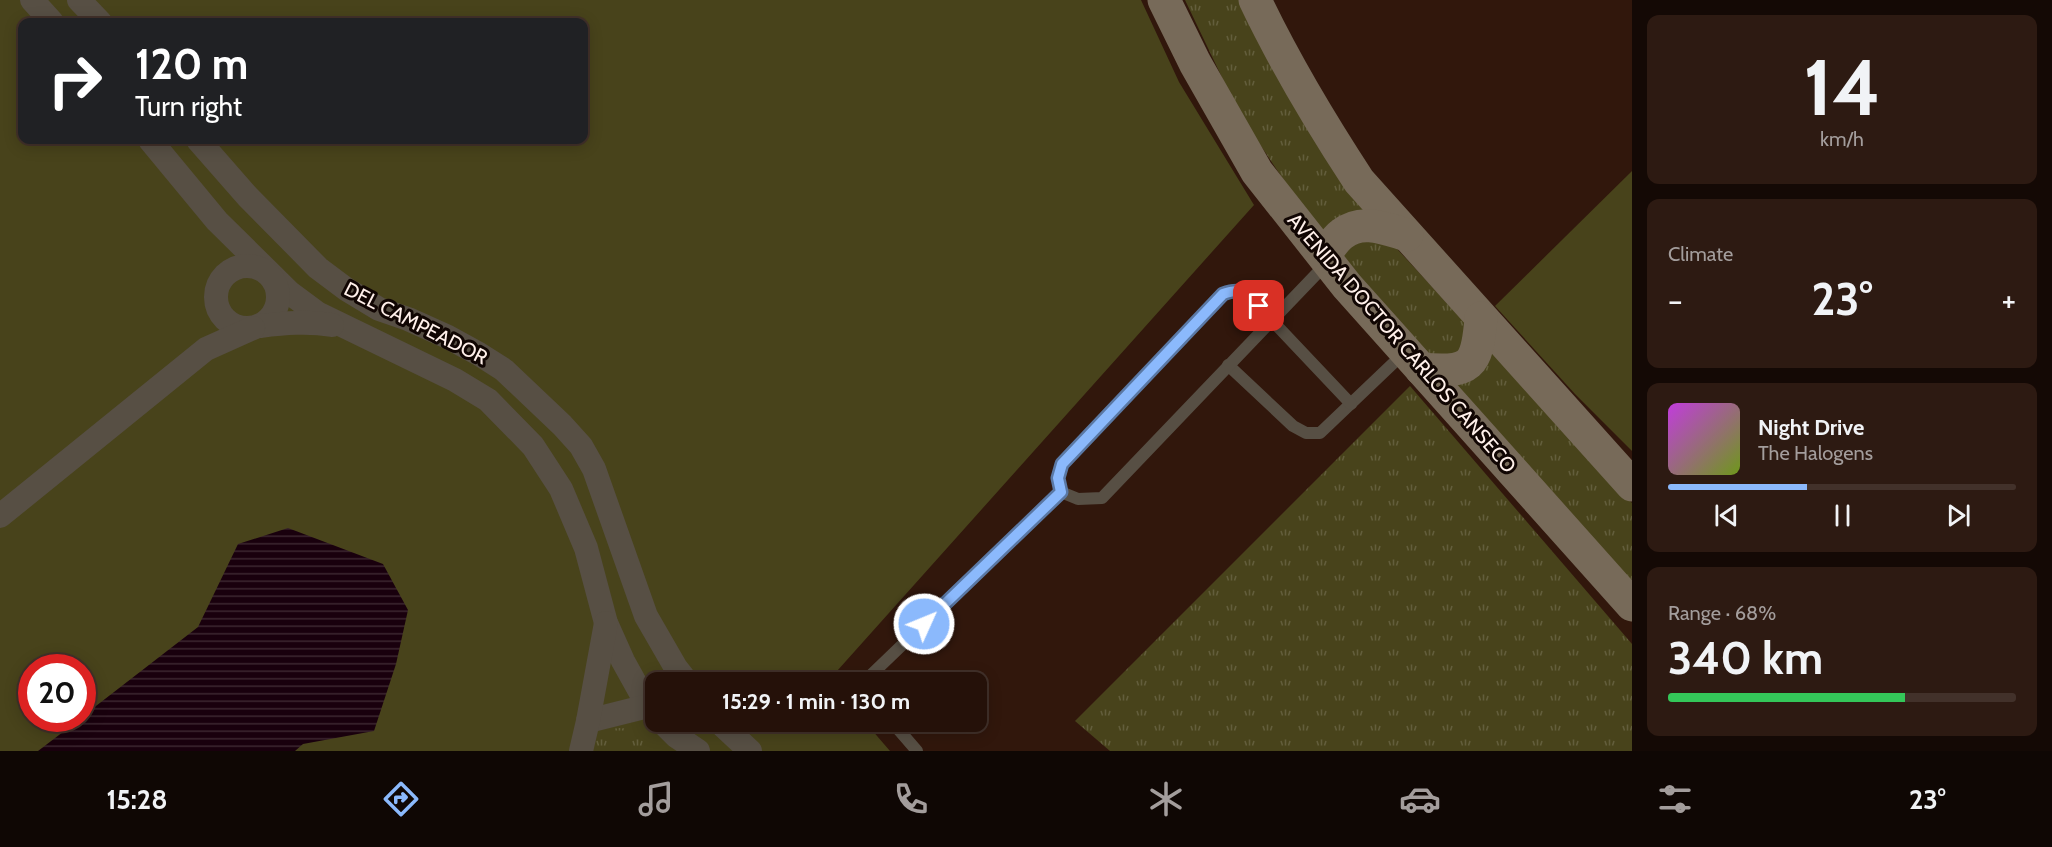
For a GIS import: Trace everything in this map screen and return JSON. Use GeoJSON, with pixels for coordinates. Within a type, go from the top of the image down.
{"type":"FeatureCollection","features":[{"type":"Feature","properties":{"kind":"main road","name":"AVENIDA DOCTOR CARLOS CANSECO"},"geometry":{"type":"LineString","coordinates":[[1164,0],[1195,63],[1257,172],[1326,259],[1413,360],[1632,605]]}},
{"type":"Feature","properties":{"kind":"main road"},"geometry":{"type":"LineString","coordinates":[[1255,0],[1270,32],[1359,181],[1632,485]]}},
{"type":"Feature","properties":{"kind":"main road"},"geometry":{"type":"LineString","coordinates":[[1326,259],[1342,234],[1358,226],[1375,225],[1407,235]]}},
{"type":"Feature","properties":{"kind":"main road"},"geometry":{"type":"LineString","coordinates":[[1413,360],[1446,371],[1462,369],[1475,358],[1481,318]]}},
{"type":"Feature","properties":{"kind":"street"},"geometry":{"type":"LineString","coordinates":[[32,0],[48,18]]}},
{"type":"Feature","properties":{"kind":"street"},"geometry":{"type":"LineString","coordinates":[[66,18],[70,0]]}},
{"type":"Feature","properties":{"kind":"street"},"geometry":{"type":"LineString","coordinates":[[80,0],[96,18]]}},
{"type":"Feature","properties":{"kind":"street"},"geometry":{"type":"LineString","coordinates":[[101,18],[104,0]]}},
{"type":"Feature","properties":{"kind":"street","name":"DEL CAMPEADOR"},"geometry":{"type":"LineString","coordinates":[[153,144],[217,221],[267,273],[290,292],[318,313],[343,327],[455,380],[488,400],[533,446],[561,489],[586,548],[606,623],[622,661],[645,695]]}},
{"type":"Feature","properties":{"kind":"street","name":"DEL CAMPEADOR"},"geometry":{"type":"LineString","coordinates":[[202,144],[248,197],[318,268],[346,289],[379,309],[418,323],[479,354],[504,370],[581,446],[594,469],[646,616],[677,672]]}},
{"type":"Feature","properties":{"kind":"street"},"geometry":{"type":"LineString","coordinates":[[0,516],[206,349],[267,322],[276,309],[278,294],[267,273],[266,215]]}},
{"type":"Feature","properties":{"kind":"street"},"geometry":{"type":"LineString","coordinates":[[206,349],[216,328],[221,253],[217,221]]}},
{"type":"Feature","properties":{"kind":"street"},"geometry":{"type":"LineString","coordinates":[[256,327],[237,327],[224,319],[218,294],[230,271],[245,266],[267,273],[318,268]]}},
{"type":"Feature","properties":{"kind":"street","name":"DEL CAMPEADOR"},"geometry":{"type":"LineString","coordinates":[[256,327],[288,322],[315,322],[343,327]]}},
{"type":"Feature","properties":{"kind":"street"},"geometry":{"type":"LineString","coordinates":[[581,751],[606,623]]}},
{"type":"Feature","properties":{"kind":"street"},"geometry":{"type":"LineString","coordinates":[[588,721],[645,722]]}},
{"type":"Feature","properties":{"kind":"street","name":"DEL CAMPEADOR"},"geometry":{"type":"LineString","coordinates":[[675,732],[698,751]]}},
{"type":"Feature","properties":{"kind":"street"},"geometry":{"type":"LineString","coordinates":[[727,732],[750,751]]}},
{"type":"Feature","properties":{"kind":"lane"},"geometry":{"type":"LineString","coordinates":[[1061,492],[1078,499],[1102,498],[1326,259]]}},
{"type":"Feature","properties":{"kind":"lane"},"geometry":{"type":"LineString","coordinates":[[1061,492],[1058,478],[1062,464],[1223,294],[1234,290],[1246,293],[1351,404]]}},
{"type":"Feature","properties":{"kind":"lane"},"geometry":{"type":"LineString","coordinates":[[1228,365],[1293,426],[1306,434],[1320,434],[1351,404],[1413,360]]}},
{"type":"Feature","properties":{"kind":"lane"},"geometry":{"type":"LineString","coordinates":[[874,672],[1061,492]]}},
{"type":"Feature","properties":{"kind":"lane"},"geometry":{"type":"LineString","coordinates":[[901,732],[917,751]]}},
{"type":"Feature","properties":{"kind":"green space"},"geometry":{"type":"Polygon","coordinates":[[[0,0],[1141,0],[1179,82],[1254,205],[836,672],[645,672],[645,732],[874,732],[890,751],[0,751],[0,0]]]}},
{"type":"Feature","properties":{"kind":"green space"},"geometry":{"type":"Polygon","coordinates":[[[1185,0],[1241,0],[1329,161],[1399,251],[1632,503],[1632,582],[1327,245],[1239,113],[1185,0]]]}},
{"type":"Feature","properties":{"kind":"green space"},"geometry":{"type":"Polygon","coordinates":[[[1632,171],[1632,451],[1575,394],[1495,306],[1632,171]]]}},
{"type":"Feature","properties":{"kind":"green space"},"geometry":{"type":"Polygon","coordinates":[[[1410,386],[1632,644],[1632,751],[1110,751],[1075,721],[1410,386]]]}},
{"type":"Feature","properties":{"kind":"green space"},"geometry":{"type":"Polygon","coordinates":[[[617,728],[640,733],[648,740],[653,751],[591,751],[601,736],[617,728]]]}},
{"type":"Feature","properties":{"kind":"shaded area"},"geometry":{"type":"Polygon","coordinates":[[[288,528],[383,564],[408,610],[396,664],[374,731],[303,744],[295,751],[38,751],[63,732],[96,732],[96,706],[198,627],[238,544],[288,528]]]}},
{"type":"Feature","properties":{"kind":"route"},"geometry":{"type":"LineString","coordinates":[[924,624],[1061,492],[1058,478],[1062,464],[1223,294],[1234,290],[1246,293],[1259,306]]}}]}
